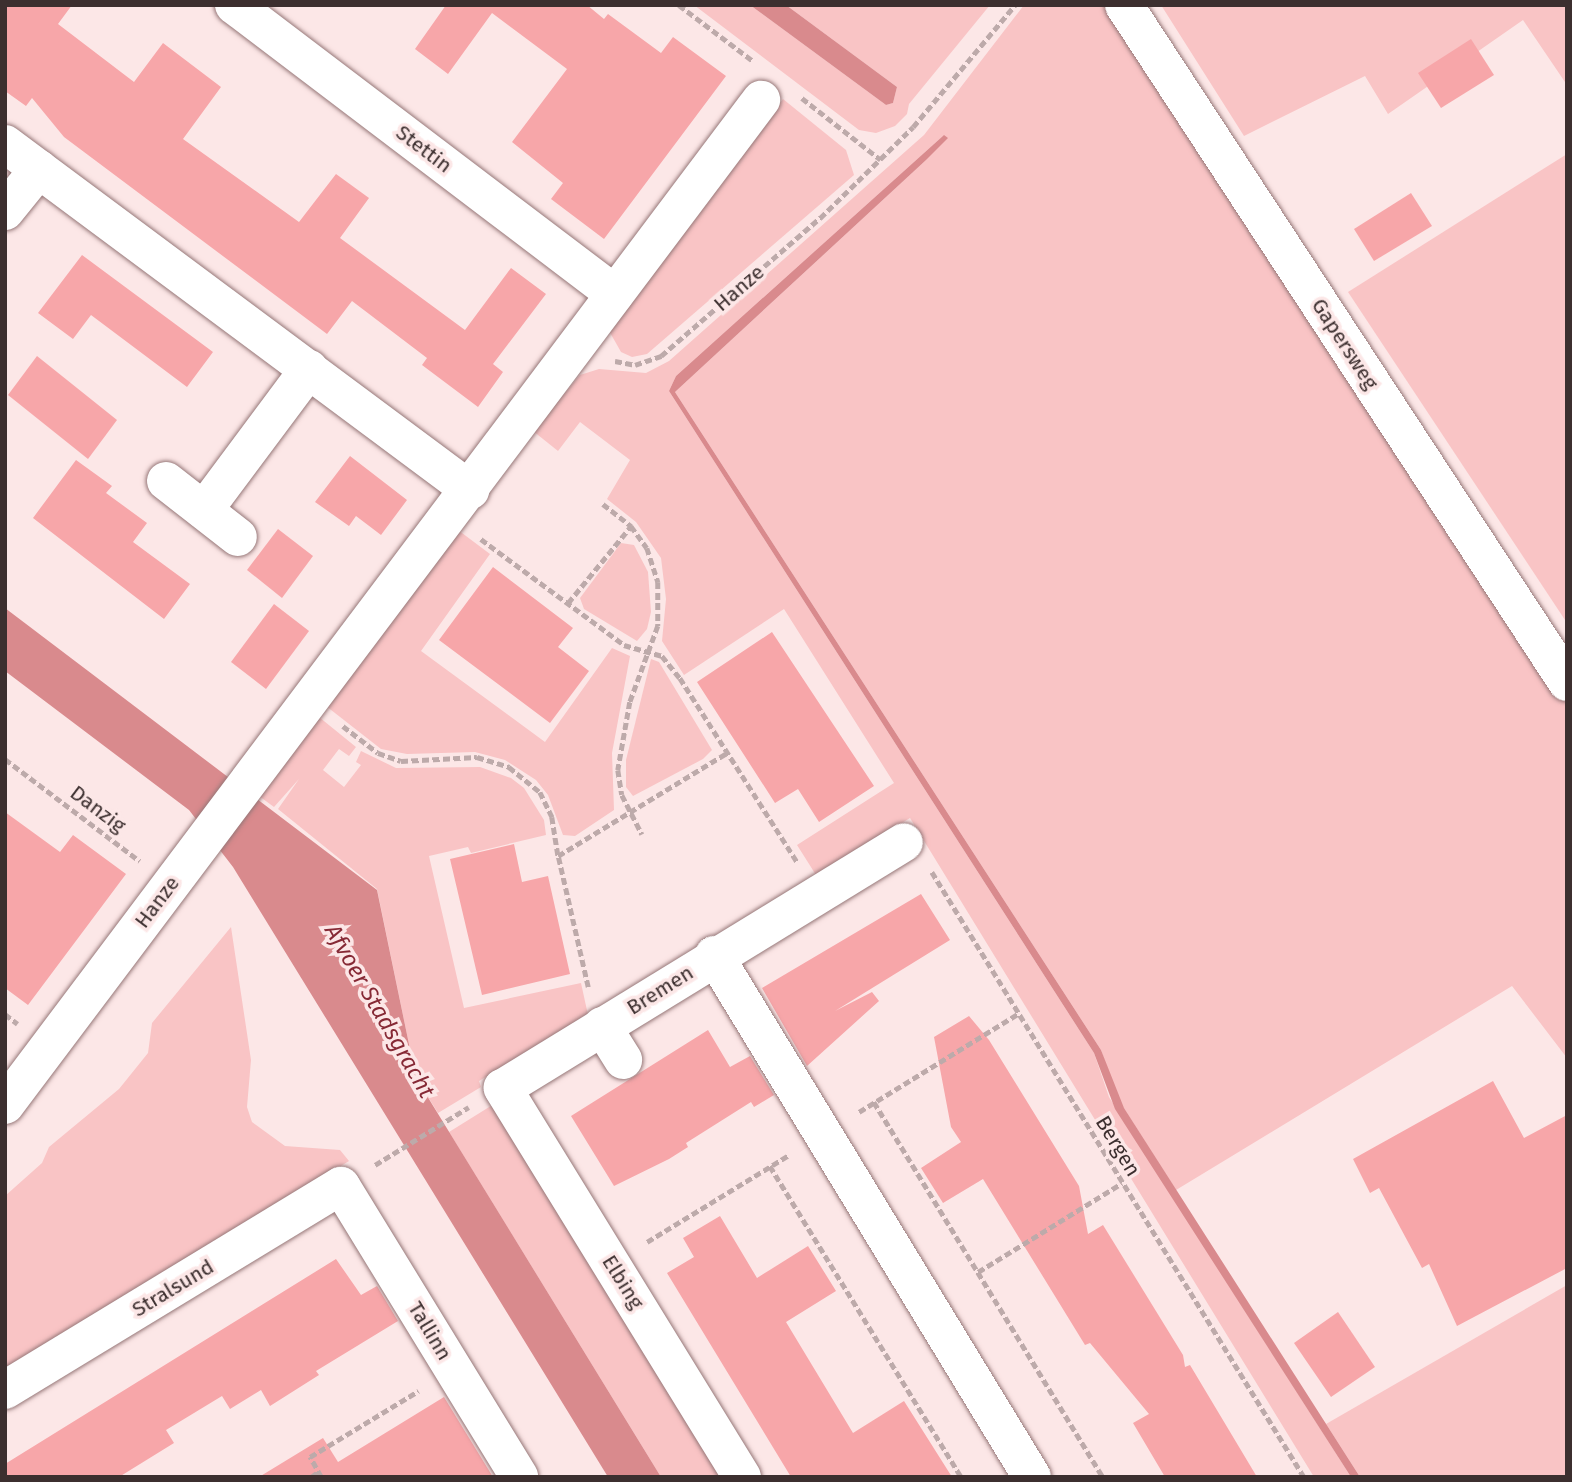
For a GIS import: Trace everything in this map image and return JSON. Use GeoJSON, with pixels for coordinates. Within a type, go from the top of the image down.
{"type":"FeatureCollection","features":[{"type":"Feature","properties":{"kind":"street","name":"Stettin"},"geometry":{"type":"LineString","coordinates":[[234,5],[615,294]]}},
{"type":"Feature","properties":{"kind":"street","name":"Gapersweg"},"geometry":{"type":"LineString","coordinates":[[1124,5],[1567,682]]}},
{"type":"Feature","properties":{"kind":"street","name":"Hanze"},"geometry":{"type":"LineString","coordinates":[[5,1105],[761,100]]}},
{"type":"Feature","properties":{"kind":"street"},"geometry":{"type":"LineString","coordinates":[[5,144],[309,369],[460,502]]}},
{"type":"Feature","properties":{"kind":"street"},"geometry":{"type":"LineString","coordinates":[[5,211],[39,169]]}},
{"type":"Feature","properties":{"kind":"street"},"geometry":{"type":"LineString","coordinates":[[204,510],[309,369]]}},
{"type":"Feature","properties":{"kind":"street"},"geometry":{"type":"LineString","coordinates":[[166,481],[238,537]]}},
{"type":"Feature","properties":{"kind":"street","name":"Bremen"},"geometry":{"type":"LineString","coordinates":[[490,1096],[597,1012],[714,955],[904,842]]}},
{"type":"Feature","properties":{"kind":"street"},"geometry":{"type":"LineString","coordinates":[[714,955],[1032,1477]]}},
{"type":"Feature","properties":{"kind":"street"},"geometry":{"type":"LineString","coordinates":[[597,1012],[624,1060]]}},
{"type":"Feature","properties":{"kind":"street","name":"Elbing"},"geometry":{"type":"LineString","coordinates":[[490,1096],[742,1477]]}},
{"type":"Feature","properties":{"kind":"street","name":"Stralsund"},"geometry":{"type":"LineString","coordinates":[[5,1390],[355,1177]]}},
{"type":"Feature","properties":{"kind":"street","name":"Tallinn"},"geometry":{"type":"LineString","coordinates":[[355,1177],[519,1477]]}},
{"type":"Feature","properties":{"kind":"path","name":"Hanze"},"geometry":{"type":"LineString","coordinates":[[582,340],[624,365],[649,363],[661,356],[881,160],[1015,5]]}},
{"type":"Feature","properties":{"kind":"path"},"geometry":{"type":"LineString","coordinates":[[460,502],[568,603],[624,645],[662,656],[680,678],[818,895]]}},
{"type":"Feature","properties":{"kind":"path"},"geometry":{"type":"LineString","coordinates":[[603,504],[631,526],[647,548],[658,582],[658,625],[630,702],[618,770],[631,813],[642,834]]}},
{"type":"Feature","properties":{"kind":"path"},"geometry":{"type":"LineString","coordinates":[[568,603],[631,526]]}},
{"type":"Feature","properties":{"kind":"path"},"geometry":{"type":"LineString","coordinates":[[310,700],[389,757],[401,761],[477,757],[509,767],[540,792],[552,817],[558,856],[727,753]]}},
{"type":"Feature","properties":{"kind":"path","name":"Danzig"},"geometry":{"type":"LineString","coordinates":[[5,759],[171,884]]}},
{"type":"Feature","properties":{"kind":"path","name":"Bergen"},"geometry":{"type":"LineString","coordinates":[[904,842],[912,838],[1304,1477]]}},
{"type":"Feature","properties":{"kind":"path","name":"Bremen"},"geometry":{"type":"LineString","coordinates":[[558,856],[597,1012]]}},
{"type":"Feature","properties":{"kind":"path"},"geometry":{"type":"LineString","coordinates":[[1019,1013],[877,1101],[1103,1477]]}},
{"type":"Feature","properties":{"kind":"path"},"geometry":{"type":"LineString","coordinates":[[355,1177],[490,1096]]}},
{"type":"Feature","properties":{"kind":"path"},"geometry":{"type":"LineString","coordinates":[[770,1166],[961,1477]]}},
{"type":"Feature","properties":{"kind":"path"},"geometry":{"type":"LineString","coordinates":[[636,1249],[763,1171]]}},
{"type":"Feature","properties":{"kind":"path"},"geometry":{"type":"LineString","coordinates":[[978,1272],[1122,1183]]}},
{"type":"Feature","properties":{"kind":"path"},"geometry":{"type":"LineString","coordinates":[[311,1477],[320,1474],[310,1457],[424,1388]]}},
{"type":"Feature","properties":{"kind":"shaded area"},"geometry":{"type":"Polygon","coordinates":[[[694,5],[750,5],[886,105],[893,103],[897,87],[786,5],[990,5],[909,104],[907,114],[895,126],[876,133],[859,130],[694,5]]]}},
{"type":"Feature","properties":{"kind":"shaded area"},"geometry":{"type":"Polygon","coordinates":[[[1024,5],[1113,5],[1567,700],[1567,1058],[1512,986],[1176,1190],[1118,1099],[1101,1050],[675,392],[925,161],[944,135],[676,376],[669,391],[1094,1053],[1109,1097],[1351,1477],[1314,1477],[910,818],[816,875],[797,845],[894,783],[784,609],[684,675],[662,641],[666,599],[661,558],[636,522],[607,499],[630,460],[580,422],[558,451],[533,431],[580,375],[599,369],[646,373],[669,361],[924,135],[1024,5]]]}},
{"type":"Feature","properties":{"kind":"shaded area"},"geometry":{"type":"Polygon","coordinates":[[[1161,5],[1567,5],[1567,85],[1523,20],[1388,114],[1365,76],[1244,136],[1161,5]]]}},
{"type":"Feature","properties":{"kind":"shaded area"},"geometry":{"type":"Polygon","coordinates":[[[783,99],[846,150],[854,175],[647,354],[632,357],[621,352],[608,329],[783,99]]]}},
{"type":"Feature","properties":{"kind":"shaded area"},"geometry":{"type":"Polygon","coordinates":[[[1567,154],[1567,623],[1348,292],[1567,154]]]}},
{"type":"Feature","properties":{"kind":"shaded area"},"geometry":{"type":"Polygon","coordinates":[[[458,530],[490,554],[421,651],[545,742],[612,648],[630,656],[612,753],[614,810],[575,836],[563,835],[548,795],[536,780],[505,760],[475,752],[407,754],[381,749],[326,706],[458,530]]]}},
{"type":"Feature","properties":{"kind":"shaded area"},"geometry":{"type":"Polygon","coordinates":[[[621,543],[634,545],[648,572],[651,612],[647,629],[637,641],[584,609],[580,598],[621,543]]]}},
{"type":"Feature","properties":{"kind":"shaded area"},"geometry":{"type":"Polygon","coordinates":[[[651,659],[659,662],[712,750],[703,759],[633,796],[626,787],[626,760],[651,659]]]}},
{"type":"Feature","properties":{"kind":"shaded area"},"geometry":{"type":"Polygon","coordinates":[[[319,717],[356,747],[349,756],[339,749],[323,770],[344,787],[361,765],[356,762],[361,751],[396,768],[480,767],[511,778],[524,788],[544,820],[546,835],[471,853],[468,847],[429,856],[464,1008],[581,983],[588,1015],[479,1081],[481,1087],[438,1113],[416,1078],[377,889],[278,809],[299,779],[274,807],[259,796],[319,717]]]}},
{"type":"Feature","properties":{"kind":"shaded area"},"geometry":{"type":"Polygon","coordinates":[[[231,927],[251,1060],[247,1107],[252,1122],[285,1146],[340,1150],[349,1161],[5,1371],[5,1196],[42,1163],[49,1147],[119,1089],[148,1053],[152,1023],[231,927]]]}},
{"type":"Feature","properties":{"kind":"shaded area"},"geometry":{"type":"Polygon","coordinates":[[[494,1104],[722,1477],[661,1477],[449,1132],[494,1104]]]}},
{"type":"Feature","properties":{"kind":"shaded area"},"geometry":{"type":"Polygon","coordinates":[[[1567,1285],[1567,1477],[1360,1477],[1326,1424],[1567,1285]]]}},
{"type":"Feature","properties":{"kind":"water"},"geometry":{"type":"Polygon","coordinates":[[[750,5],[786,5],[897,87],[893,103],[886,105],[750,5]]]}},
{"type":"Feature","properties":{"kind":"water"},"geometry":{"type":"Polygon","coordinates":[[[944,135],[948,138],[925,161],[675,392],[1101,1050],[1124,1108],[1360,1477],[1351,1477],[1115,1109],[1094,1053],[669,391],[676,376],[944,135]]]}},
{"type":"Feature","properties":{"kind":"water","name":"Afvoer Stadsgracht"},"geometry":{"type":"Polygon","coordinates":[[[5,608],[377,890],[416,1078],[661,1477],[608,1477],[233,867],[189,810],[5,671],[5,608]]]}},
{"type":"Feature","properties":{"kind":"building"},"geometry":{"type":"Polygon","coordinates":[[[5,5],[72,5],[58,24],[134,82],[163,43],[221,87],[183,139],[299,222],[336,174],[369,198],[340,238],[465,330],[511,268],[546,294],[493,364],[503,372],[478,407],[422,365],[427,358],[352,301],[327,334],[64,137],[32,98],[26,106],[5,91],[5,5]]]}},
{"type":"Feature","properties":{"kind":"building"},"geometry":{"type":"Polygon","coordinates":[[[446,5],[587,5],[604,19],[608,14],[661,53],[673,37],[726,76],[604,239],[551,199],[563,183],[512,142],[567,69],[492,13],[448,74],[415,49],[446,5]]]}},
{"type":"Feature","properties":{"kind":"building"},"geometry":{"type":"Polygon","coordinates":[[[1471,39],[1494,75],[1441,108],[1418,73],[1471,39]]]}},
{"type":"Feature","properties":{"kind":"building"},"geometry":{"type":"Polygon","coordinates":[[[1411,193],[1432,226],[1374,261],[1354,229],[1411,193]]]}},
{"type":"Feature","properties":{"kind":"building"},"geometry":{"type":"Polygon","coordinates":[[[82,255],[213,352],[187,387],[91,315],[73,339],[38,313],[82,255]]]}},
{"type":"Feature","properties":{"kind":"building"},"geometry":{"type":"Polygon","coordinates":[[[37,356],[117,420],[88,459],[8,395],[37,356]]]}},
{"type":"Feature","properties":{"kind":"building"},"geometry":{"type":"Polygon","coordinates":[[[350,456],[407,500],[381,535],[356,516],[349,526],[315,502],[350,456]]]}},
{"type":"Feature","properties":{"kind":"building"},"geometry":{"type":"Polygon","coordinates":[[[76,460],[112,486],[106,493],[147,523],[133,542],[190,584],[164,619],[33,518],[76,460]]]}},
{"type":"Feature","properties":{"kind":"building"},"geometry":{"type":"Polygon","coordinates":[[[278,529],[313,556],[282,598],[247,570],[278,529]]]}},
{"type":"Feature","properties":{"kind":"building"},"geometry":{"type":"Polygon","coordinates":[[[493,567],[573,628],[558,647],[589,671],[550,723],[439,640],[493,567]]]}},
{"type":"Feature","properties":{"kind":"building"},"geometry":{"type":"Polygon","coordinates":[[[274,604],[309,631],[266,689],[231,662],[274,604]]]}},
{"type":"Feature","properties":{"kind":"building"},"geometry":{"type":"Polygon","coordinates":[[[772,632],[874,786],[819,822],[798,789],[775,803],[697,682],[772,632]]]}},
{"type":"Feature","properties":{"kind":"building"},"geometry":{"type":"Polygon","coordinates":[[[5,812],[60,852],[73,835],[126,874],[28,1005],[5,988],[5,812]]]}},
{"type":"Feature","properties":{"kind":"building"},"geometry":{"type":"Polygon","coordinates":[[[514,844],[522,882],[548,876],[570,974],[482,995],[450,859],[514,844]]]}},
{"type":"Feature","properties":{"kind":"building"},"geometry":{"type":"Polygon","coordinates":[[[921,894],[950,940],[835,1011],[872,992],[879,1001],[807,1066],[762,988],[921,894]]]}},
{"type":"Feature","properties":{"kind":"building"},"geometry":{"type":"Polygon","coordinates":[[[969,1016],[989,1040],[1079,1186],[1088,1234],[1103,1225],[1183,1355],[1185,1367],[1190,1365],[1257,1477],[1165,1477],[1133,1423],[1149,1414],[1090,1343],[1085,1345],[983,1179],[943,1203],[921,1168],[961,1142],[951,1127],[934,1037],[969,1016]]]}},
{"type":"Feature","properties":{"kind":"building"},"geometry":{"type":"Polygon","coordinates":[[[708,1030],[730,1067],[750,1056],[774,1095],[754,1107],[751,1102],[686,1143],[688,1147],[669,1159],[614,1186],[571,1116],[708,1030]]]}},
{"type":"Feature","properties":{"kind":"building"},"geometry":{"type":"Polygon","coordinates":[[[1493,1081],[1524,1138],[1567,1115],[1567,1268],[1457,1326],[1429,1264],[1422,1268],[1379,1188],[1370,1193],[1353,1159],[1493,1081]]]}},
{"type":"Feature","properties":{"kind":"building"},"geometry":{"type":"Polygon","coordinates":[[[720,1216],[757,1278],[808,1246],[836,1291],[786,1322],[853,1433],[904,1401],[952,1477],[791,1477],[667,1273],[694,1257],[683,1238],[720,1216]]]}},
{"type":"Feature","properties":{"kind":"building"},"geometry":{"type":"Polygon","coordinates":[[[336,1259],[361,1295],[377,1286],[398,1321],[316,1371],[319,1375],[270,1406],[261,1390],[230,1409],[222,1396],[166,1430],[174,1443],[119,1477],[5,1477],[5,1464],[336,1259]]]}},
{"type":"Feature","properties":{"kind":"building"},"geometry":{"type":"Polygon","coordinates":[[[1338,1312],[1375,1367],[1331,1397],[1294,1343],[1338,1312]]]}},
{"type":"Feature","properties":{"kind":"building"},"geometry":{"type":"Polygon","coordinates":[[[444,1397],[493,1477],[259,1477],[323,1438],[338,1462],[444,1397]]]}}]}
